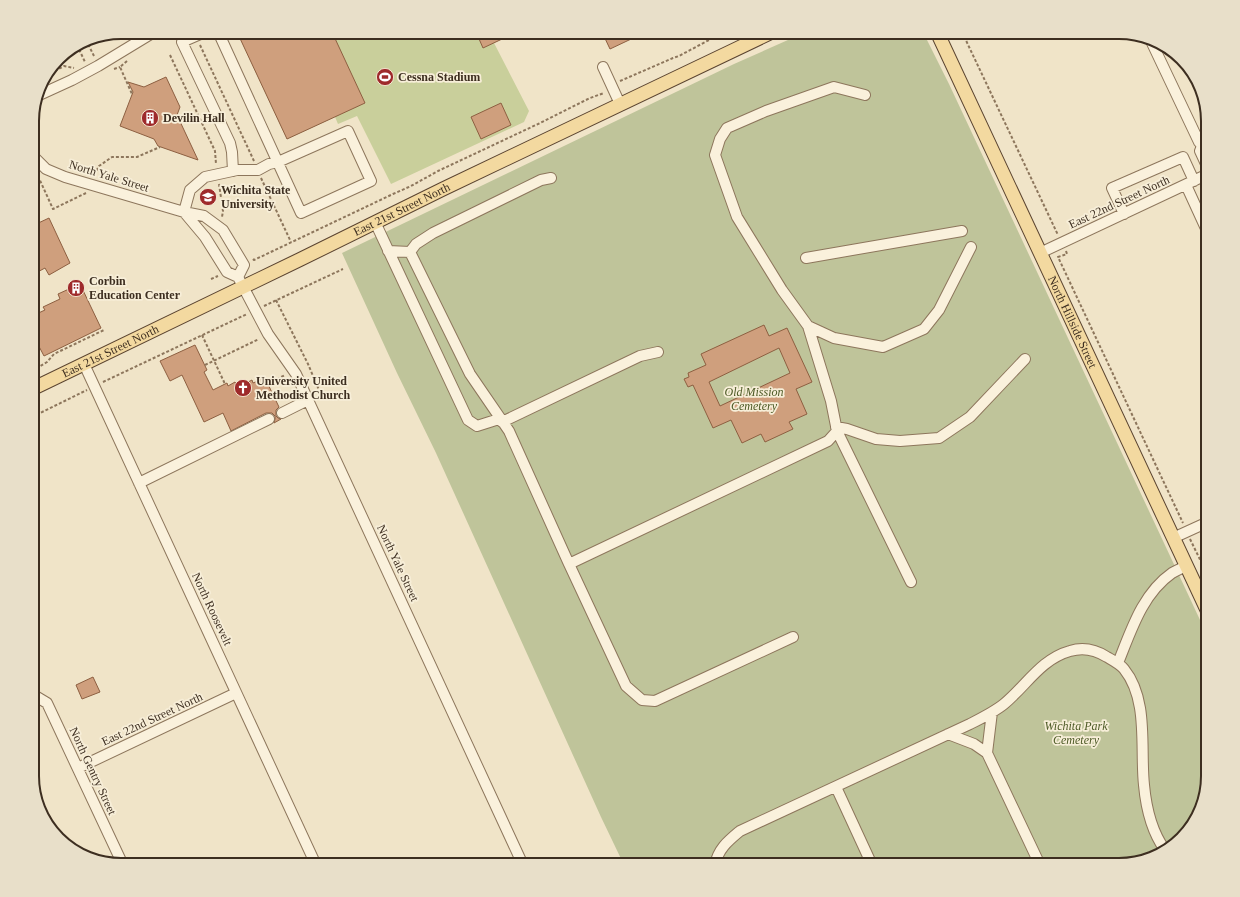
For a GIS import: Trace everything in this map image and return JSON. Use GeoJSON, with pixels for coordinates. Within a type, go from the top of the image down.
{"type":"FeatureCollection","features":[{"type":"Feature","properties":{"kind":"main road","name":"East 21st Street North"},"geometry":{"type":"LineString","coordinates":[[39,386],[84,364],[240,282],[375,222],[757,39]]}},
{"type":"Feature","properties":{"kind":"main road","name":"North Hillside Street"},"geometry":{"type":"LineString","coordinates":[[940,39],[1201,597]]}},
{"type":"Feature","properties":{"kind":"street"},"geometry":{"type":"LineString","coordinates":[[44,93],[72,80],[149,39]]}},
{"type":"Feature","properties":{"kind":"street"},"geometry":{"type":"LineString","coordinates":[[188,39],[182,42],[230,142],[233,171]]}},
{"type":"Feature","properties":{"kind":"street"},"geometry":{"type":"LineString","coordinates":[[184,212],[190,190],[205,177],[233,171],[258,170],[269,164],[278,162],[348,131],[371,181],[301,213],[278,162],[221,39]]}},
{"type":"Feature","properties":{"kind":"street"},"geometry":{"type":"LineString","coordinates":[[1154,47],[1201,139]]}},
{"type":"Feature","properties":{"kind":"street"},"geometry":{"type":"LineString","coordinates":[[604,67],[620,104]]}},
{"type":"Feature","properties":{"kind":"street"},"geometry":{"type":"LineString","coordinates":[[865,95],[834,86],[766,111],[727,128],[720,139],[715,155],[737,217],[782,290],[808,326],[831,401],[837,429],[911,582]]}},
{"type":"Feature","properties":{"kind":"street"},"geometry":{"type":"LineString","coordinates":[[1124,214],[1112,188],[1201,147]]}},
{"type":"Feature","properties":{"kind":"street"},"geometry":{"type":"LineString","coordinates":[[1183,156],[1190,183],[1201,214]]}},
{"type":"Feature","properties":{"kind":"street","name":"North Yale Street"},"geometry":{"type":"LineString","coordinates":[[39,162],[46,169],[65,177],[184,212],[204,216],[222,230],[244,264],[240,282]]}},
{"type":"Feature","properties":{"kind":"street"},"geometry":{"type":"LineString","coordinates":[[410,252],[416,244],[433,233],[541,180],[551,178]]}},
{"type":"Feature","properties":{"kind":"street","name":"East 22nd Street North"},"geometry":{"type":"LineString","coordinates":[[1040,253],[1201,178]]}},
{"type":"Feature","properties":{"kind":"street","name":"North Yale Street"},"geometry":{"type":"LineString","coordinates":[[184,212],[205,237],[227,272],[240,282],[268,334],[296,374],[520,858]]}},
{"type":"Feature","properties":{"kind":"street"},"geometry":{"type":"LineString","coordinates":[[375,222],[468,420],[478,426],[501,421],[640,356],[658,352]]}},
{"type":"Feature","properties":{"kind":"street"},"geometry":{"type":"LineString","coordinates":[[806,258],[962,231]]}},
{"type":"Feature","properties":{"kind":"street"},"geometry":{"type":"LineString","coordinates":[[808,326],[834,338],[882,347],[924,329],[939,310],[971,247]]}},
{"type":"Feature","properties":{"kind":"street"},"geometry":{"type":"LineString","coordinates":[[388,251],[410,252]]}},
{"type":"Feature","properties":{"kind":"street"},"geometry":{"type":"LineString","coordinates":[[410,252],[470,374],[509,431],[626,686],[642,700],[655,702],[793,637]]}},
{"type":"Feature","properties":{"kind":"street"},"geometry":{"type":"LineString","coordinates":[[837,429],[847,429],[876,439],[900,441],[939,438],[970,417],[1025,359]]}},
{"type":"Feature","properties":{"kind":"street","name":"North Roosevelt"},"geometry":{"type":"LineString","coordinates":[[84,364],[313,858]]}},
{"type":"Feature","properties":{"kind":"street"},"geometry":{"type":"LineString","coordinates":[[282,413],[308,400]]}},
{"type":"Feature","properties":{"kind":"street"},"geometry":{"type":"LineString","coordinates":[[140,483],[269,419]]}},
{"type":"Feature","properties":{"kind":"street"},"geometry":{"type":"LineString","coordinates":[[570,564],[828,441],[837,429]]}},
{"type":"Feature","properties":{"kind":"street"},"geometry":{"type":"LineString","coordinates":[[1173,538],[1201,525]]}},
{"type":"Feature","properties":{"kind":"street"},"geometry":{"type":"LineString","coordinates":[[1118,663],[1138,614],[1148,598],[1172,573],[1186,566]]}},
{"type":"Feature","properties":{"kind":"street"},"geometry":{"type":"LineString","coordinates":[[717,858],[722,848],[740,831],[836,787],[992,712],[1005,703],[1041,667],[1070,650],[1087,649],[1099,652],[1118,663],[1129,677],[1135,690],[1141,722],[1145,797],[1153,828],[1162,846]]}},
{"type":"Feature","properties":{"kind":"street","name":"East 22nd Street North"},"geometry":{"type":"LineString","coordinates":[[78,768],[236,693]]}},
{"type":"Feature","properties":{"kind":"street","name":"North Gentry Street"},"geometry":{"type":"LineString","coordinates":[[39,698],[47,703],[120,858]]}},
{"type":"Feature","properties":{"kind":"street"},"geometry":{"type":"LineString","coordinates":[[987,753],[992,712]]}},
{"type":"Feature","properties":{"kind":"street"},"geometry":{"type":"LineString","coordinates":[[948,734],[974,744],[987,753],[1037,858]]}},
{"type":"Feature","properties":{"kind":"street"},"geometry":{"type":"LineString","coordinates":[[836,787],[869,858]]}},
{"type":"Feature","properties":{"kind":"path"},"geometry":{"type":"LineString","coordinates":[[196,39],[291,242]]}},
{"type":"Feature","properties":{"kind":"path"},"geometry":{"type":"LineString","coordinates":[[250,255],[254,260],[411,186],[438,171],[590,98],[602,94],[616,83],[667,60],[680,56],[711,39]]}},
{"type":"Feature","properties":{"kind":"path"},"geometry":{"type":"LineString","coordinates":[[965,39],[1067,254],[1058,258],[1201,561]]}},
{"type":"Feature","properties":{"kind":"path"},"geometry":{"type":"LineString","coordinates":[[89,46],[95,58]]}},
{"type":"Feature","properties":{"kind":"path"},"geometry":{"type":"LineString","coordinates":[[80,50],[86,63]]}},
{"type":"Feature","properties":{"kind":"path"},"geometry":{"type":"LineString","coordinates":[[170,56],[215,151],[217,174],[222,197],[222,219]]}},
{"type":"Feature","properties":{"kind":"path"},"geometry":{"type":"LineString","coordinates":[[132,58],[120,66],[132,94]]}},
{"type":"Feature","properties":{"kind":"path"},"geometry":{"type":"LineString","coordinates":[[39,414],[343,269]]}},
{"type":"Feature","properties":{"kind":"path"},"geometry":{"type":"LineString","coordinates":[[276,300],[308,364],[319,390]]}},
{"type":"Feature","properties":{"kind":"path"},"geometry":{"type":"LineString","coordinates":[[39,367],[47,362],[54,354],[104,330]]}},
{"type":"Feature","properties":{"kind":"path"},"geometry":{"type":"LineString","coordinates":[[202,335],[225,384]]}},
{"type":"Feature","properties":{"kind":"path"},"geometry":{"type":"LineString","coordinates":[[205,365],[260,339]]}},
{"type":"Feature","properties":{"kind":"green space","name":"Cessna Stadium"},"geometry":{"type":"Polygon","coordinates":[[[240,39],[502,39],[494,43],[529,111],[524,122],[391,184],[357,116],[338,124],[335,117],[287,139],[240,39]]]}},
{"type":"Feature","properties":{"kind":"green space","name":"Old Mission Cemetery"},"geometry":{"type":"Polygon","coordinates":[[[790,39],[926,39],[1201,622],[1201,781],[1197,802],[1190,817],[1177,834],[1155,850],[1140,855],[1119,858],[621,858],[436,453],[397,373],[342,253],[734,64],[790,39]]]}},
{"type":"Feature","properties":{"kind":"building"},"geometry":{"type":"Polygon","coordinates":[[[240,39],[335,39],[365,103],[287,139],[240,39]]]}},
{"type":"Feature","properties":{"kind":"building"},"geometry":{"type":"Polygon","coordinates":[[[479,39],[502,39],[483,48],[479,39]]]}},
{"type":"Feature","properties":{"kind":"building"},"geometry":{"type":"Polygon","coordinates":[[[605,39],[631,39],[610,49],[605,39]]]}},
{"type":"Feature","properties":{"kind":"building","name":"Devilin Hall"},"geometry":{"type":"Polygon","coordinates":[[[166,77],[180,107],[177,115],[198,160],[158,146],[154,139],[120,126],[133,92],[128,82],[144,87],[166,77]]]}},
{"type":"Feature","properties":{"kind":"building"},"geometry":{"type":"Polygon","coordinates":[[[501,103],[511,125],[481,139],[471,117],[501,103]]]}},
{"type":"Feature","properties":{"kind":"building"},"geometry":{"type":"Polygon","coordinates":[[[49,218],[70,263],[49,275],[45,268],[39,271],[39,223],[49,218]]]}},
{"type":"Feature","properties":{"kind":"building","name":"Corbin Education Center"},"geometry":{"type":"Polygon","coordinates":[[[80,284],[101,328],[44,356],[39,346],[39,313],[45,310],[43,307],[60,299],[58,294],[80,284]]]}},
{"type":"Feature","properties":{"kind":"building"},"geometry":{"type":"Polygon","coordinates":[[[764,325],[769,336],[787,328],[812,382],[796,389],[807,414],[789,422],[793,429],[765,442],[761,434],[742,443],[731,420],[713,428],[693,385],[688,387],[684,379],[689,377],[688,373],[706,365],[701,354],[764,325]],[[779,348],[709,382],[720,406],[790,373],[779,348]]]}},
{"type":"Feature","properties":{"kind":"building","name":"University United Methodist Church"},"geometry":{"type":"Polygon","coordinates":[[[195,345],[207,370],[204,372],[213,390],[227,383],[228,386],[235,382],[238,387],[252,380],[253,383],[265,378],[279,407],[276,410],[276,416],[281,419],[274,423],[275,416],[272,413],[266,413],[231,431],[223,413],[204,422],[182,375],[170,381],[160,361],[195,345]]]}},
{"type":"Feature","properties":{"kind":"building"},"geometry":{"type":"Polygon","coordinates":[[[93,677],[100,692],[82,699],[76,685],[93,677]]]}},
{"type":"Feature","properties":{"kind":"place","name":"Cessna Stadium"},"geometry":{"type":"Point","coordinates":[385,77]}},
{"type":"Feature","properties":{"kind":"place","name":"Devilin Hall"},"geometry":{"type":"Point","coordinates":[150,118]}},
{"type":"Feature","properties":{"kind":"place","name":"Wichita State University"},"geometry":{"type":"Point","coordinates":[208,197]}},
{"type":"Feature","properties":{"kind":"place","name":"Corbin Education Center"},"geometry":{"type":"Point","coordinates":[76,288]}},
{"type":"Feature","properties":{"kind":"place","name":"University United Methodist Church"},"geometry":{"type":"Point","coordinates":[243,388]}},
{"type":"Feature","properties":{"kind":"park label","name":"Wichita Park Cemetery"},"geometry":{"type":"Point","coordinates":[1076,733]}}]}
